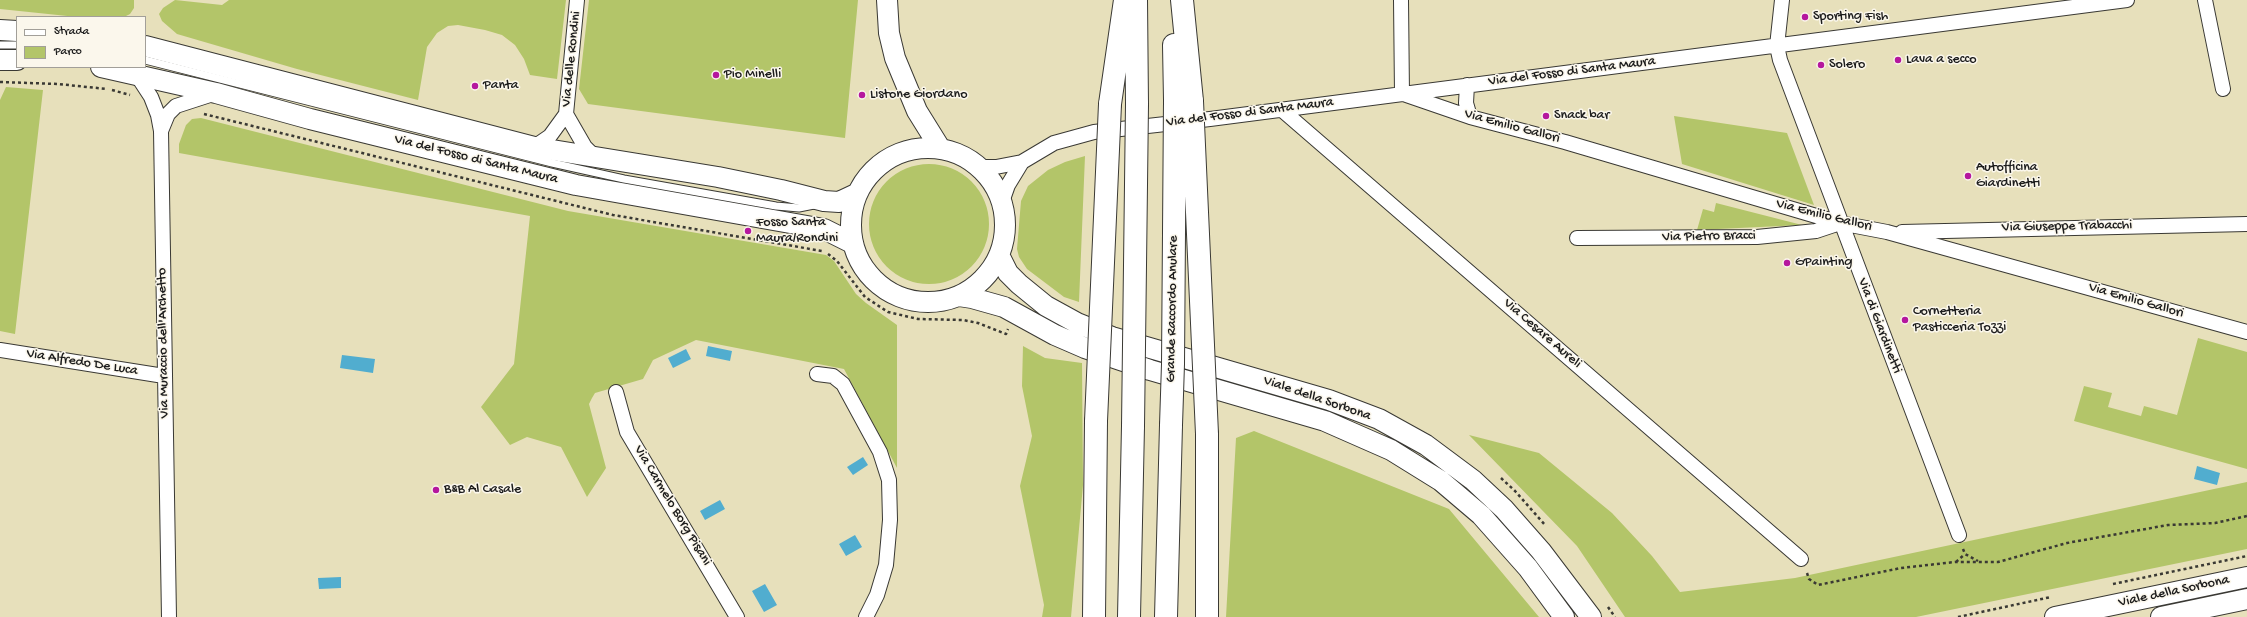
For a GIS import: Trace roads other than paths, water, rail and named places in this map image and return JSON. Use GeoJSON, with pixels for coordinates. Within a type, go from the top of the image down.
{"type":"FeatureCollection","features":[{"type":"Feature","properties":{"kind":"highway"},"geometry":{"type":"LineString","coordinates":[[1094,617],[1096,421],[1110,104],[1125,0]]}},
{"type":"Feature","properties":{"kind":"highway"},"geometry":{"type":"LineString","coordinates":[[1129,617],[1137,104],[1136,0]]}},
{"type":"Feature","properties":{"kind":"highway","name":"Grande Raccordo Anulare"},"geometry":{"type":"LineString","coordinates":[[1166,617],[1173,357],[1183,100],[1174,0]]}},
{"type":"Feature","properties":{"kind":"highway"},"geometry":{"type":"LineString","coordinates":[[1182,0],[1183,100],[1207,434],[1207,617]]}},
{"type":"Feature","properties":{"kind":"highway"},"geometry":{"type":"LineString","coordinates":[[1083,617],[1094,582]]}},
{"type":"Feature","properties":{"kind":"street","name":"Via delle Rondini"},"geometry":{"type":"LineString","coordinates":[[578,0],[566,114],[585,147],[595,157]]}},
{"type":"Feature","properties":{"kind":"street"},"geometry":{"type":"LineString","coordinates":[[887,0],[887,20],[892,46],[917,111],[940,148]]}},
{"type":"Feature","properties":{"kind":"street"},"geometry":{"type":"LineString","coordinates":[[1401,0],[1402,94]]}},
{"type":"Feature","properties":{"kind":"street","name":"Via di Giardinetti"},"geometry":{"type":"LineString","coordinates":[[1782,0],[1777,46],[1780,60],[1840,223],[1959,536]]}},
{"type":"Feature","properties":{"kind":"street","name":"Via del Fosso di Santa Maura"},"geometry":{"type":"LineString","coordinates":[[979,167],[996,167],[1022,162],[1054,143],[1094,132],[1282,110],[2127,0]]}},
{"type":"Feature","properties":{"kind":"street"},"geometry":{"type":"LineString","coordinates":[[2205,0],[2223,90]]}},
{"type":"Feature","properties":{"kind":"street"},"geometry":{"type":"LineString","coordinates":[[0,30],[16,31]]}},
{"type":"Feature","properties":{"kind":"street","name":"Via del Fosso di Santa Maura"},"geometry":{"type":"LineString","coordinates":[[146,46],[534,147],[782,190],[824,201],[839,202],[856,194]]}},
{"type":"Feature","properties":{"kind":"street"},"geometry":{"type":"LineString","coordinates":[[0,60],[16,60]]}},
{"type":"Feature","properties":{"kind":"street","name":"Via Muraccio dell'Archetto"},"geometry":{"type":"LineString","coordinates":[[141,68],[158,115],[161,131],[169,617]]}},
{"type":"Feature","properties":{"kind":"street","name":"Via del Fosso di Santa Maura"},"geometry":{"type":"LineString","coordinates":[[144,68],[216,94],[310,119],[582,186],[824,229],[852,243]]}},
{"type":"Feature","properties":{"kind":"street"},"geometry":{"type":"LineString","coordinates":[[1467,85],[1466,103],[1470,117]]}},
{"type":"Feature","properties":{"kind":"street"},"geometry":{"type":"LineString","coordinates":[[161,131],[168,114],[176,106],[189,100],[216,94]]}},
{"type":"Feature","properties":{"kind":"street","name":"Via Emilio Gallori"},"geometry":{"type":"LineString","coordinates":[[1402,94],[1470,117],[1573,144],[1840,223],[1887,232],[2247,332]]}},
{"type":"Feature","properties":{"kind":"street","name":"Via Cesare Aureli"},"geometry":{"type":"LineString","coordinates":[[1282,110],[1801,559]]}},
{"type":"Feature","properties":{"kind":"street"},"geometry":{"type":"LineString","coordinates":[[903,152],[921,148],[940,148],[967,158],[979,167],[993,183],[1002,202],[1006,226],[1005,237],[999,255],[990,272],[981,282],[959,296],[935,302],[923,302],[910,300],[888,291],[869,275],[856,254],[852,243],[851,218],[856,194],[864,180],[875,168],[908,148],[913,139],[917,111]]}},
{"type":"Feature","properties":{"kind":"street"},"geometry":{"type":"LineString","coordinates":[[534,147],[550,136],[566,114]]}},
{"type":"Feature","properties":{"kind":"street","name":"Via del Fosso di Santa Maura"},"geometry":{"type":"LineString","coordinates":[[1002,202],[1010,180],[1022,162]]}},
{"type":"Feature","properties":{"kind":"street","name":"Via Pietro Bracci"},"geometry":{"type":"LineString","coordinates":[[1577,238],[1757,237],[1816,231],[1840,223]]}},
{"type":"Feature","properties":{"kind":"street","name":"Via Giuseppe Trabacchi"},"geometry":{"type":"LineString","coordinates":[[1887,232],[2247,224]]}},
{"type":"Feature","properties":{"kind":"street","name":"Viale della Sorbona"},"geometry":{"type":"LineString","coordinates":[[999,255],[1008,273],[1019,284],[1046,306],[1077,323],[1112,337],[1329,400],[1379,419],[1426,445],[1473,480],[1504,509],[1541,551],[1591,617]]}},
{"type":"Feature","properties":{"kind":"street","name":"Viale della Sorbona"},"geometry":{"type":"LineString","coordinates":[[959,296],[983,300],[1013,312],[1055,335],[1085,348],[1150,370],[1325,421],[1368,438],[1397,453],[1442,480],[1481,515],[1528,568],[1564,617]]}},
{"type":"Feature","properties":{"kind":"street","name":"Via Alfredo De Luca"},"geometry":{"type":"LineString","coordinates":[[0,350],[164,376]]}},
{"type":"Feature","properties":{"kind":"street"},"geometry":{"type":"LineString","coordinates":[[817,374],[833,376],[843,384],[880,452],[889,480],[889,525],[886,565],[877,595],[866,617]]}},
{"type":"Feature","properties":{"kind":"street","name":"Via Carmelo Borg Pisani"},"geometry":{"type":"LineString","coordinates":[[616,392],[627,432],[737,617]]}},
{"type":"Feature","properties":{"kind":"street","name":"Viale della Sorbona"},"geometry":{"type":"LineString","coordinates":[[2055,617],[2247,576]]}},
{"type":"Feature","properties":{"kind":"street","name":"Viale della Sorbona"},"geometry":{"type":"LineString","coordinates":[[2161,617],[2247,599]]}},
{"type":"Feature","properties":{"kind":"lane"},"geometry":{"type":"LineString","coordinates":[[0,45],[16,45]]}},
{"type":"Feature","properties":{"kind":"lane","name":"Via del Fosso di Santa Maura"},"geometry":{"type":"LineString","coordinates":[[145,68],[544,162],[624,179],[776,206],[799,208],[824,201]]}},
{"type":"Feature","properties":{"kind":"water"},"geometry":{"type":"Polygon","coordinates":[[[708,346],[732,351],[730,361],[706,356],[708,346]]]}},
{"type":"Feature","properties":{"kind":"water"},"geometry":{"type":"Polygon","coordinates":[[[686,349],[691,359],[673,368],[668,358],[686,349]]]}},
{"type":"Feature","properties":{"kind":"water"},"geometry":{"type":"Polygon","coordinates":[[[342,355],[375,359],[373,373],[340,368],[342,355]]]}},
{"type":"Feature","properties":{"kind":"water"},"geometry":{"type":"Polygon","coordinates":[[[863,457],[868,465],[853,475],[847,467],[863,457]]]}},
{"type":"Feature","properties":{"kind":"water"},"geometry":{"type":"Polygon","coordinates":[[[2197,466],[2220,473],[2217,485],[2194,479],[2197,466]]]}},
{"type":"Feature","properties":{"kind":"water"},"geometry":{"type":"Polygon","coordinates":[[[720,500],[725,509],[705,520],[700,511],[720,500]]]}},
{"type":"Feature","properties":{"kind":"water"},"geometry":{"type":"Polygon","coordinates":[[[855,535],[862,547],[846,556],[839,544],[855,535]]]}},
{"type":"Feature","properties":{"kind":"water"},"geometry":{"type":"Polygon","coordinates":[[[341,577],[341,588],[319,589],[318,578],[341,577]]]}},
{"type":"Feature","properties":{"kind":"water"},"geometry":{"type":"Polygon","coordinates":[[[765,584],[777,605],[764,612],[752,591],[765,584]]]}},
{"type":"Feature","properties":{"kind":"place","name":"Sporting Fish"},"geometry":{"type":"Point","coordinates":[1805,17]}},
{"type":"Feature","properties":{"kind":"place","name":"Lava a secco"},"geometry":{"type":"Point","coordinates":[1898,60]}},
{"type":"Feature","properties":{"kind":"place","name":"Solero"},"geometry":{"type":"Point","coordinates":[1821,65]}},
{"type":"Feature","properties":{"kind":"place","name":"Pio Minelli"},"geometry":{"type":"Point","coordinates":[716,75]}},
{"type":"Feature","properties":{"kind":"place","name":"Panta"},"geometry":{"type":"Point","coordinates":[475,86]}},
{"type":"Feature","properties":{"kind":"place","name":"Listone Giordano"},"geometry":{"type":"Point","coordinates":[862,95]}},
{"type":"Feature","properties":{"kind":"place","name":"Snack bar"},"geometry":{"type":"Point","coordinates":[1546,116]}},
{"type":"Feature","properties":{"kind":"place","name":"Autofficina Giardinetti"},"geometry":{"type":"Point","coordinates":[1968,176]}},
{"type":"Feature","properties":{"kind":"place","name":"Fosso Santa Maura/Rondini"},"geometry":{"type":"Point","coordinates":[748,231]}},
{"type":"Feature","properties":{"kind":"place","name":"GPainting"},"geometry":{"type":"Point","coordinates":[1787,263]}},
{"type":"Feature","properties":{"kind":"place","name":"Cornetteria Pasticceria Tozzi"},"geometry":{"type":"Point","coordinates":[1905,320]}},
{"type":"Feature","properties":{"kind":"place","name":"B&B Al Casale"},"geometry":{"type":"Point","coordinates":[436,490]}}]}
